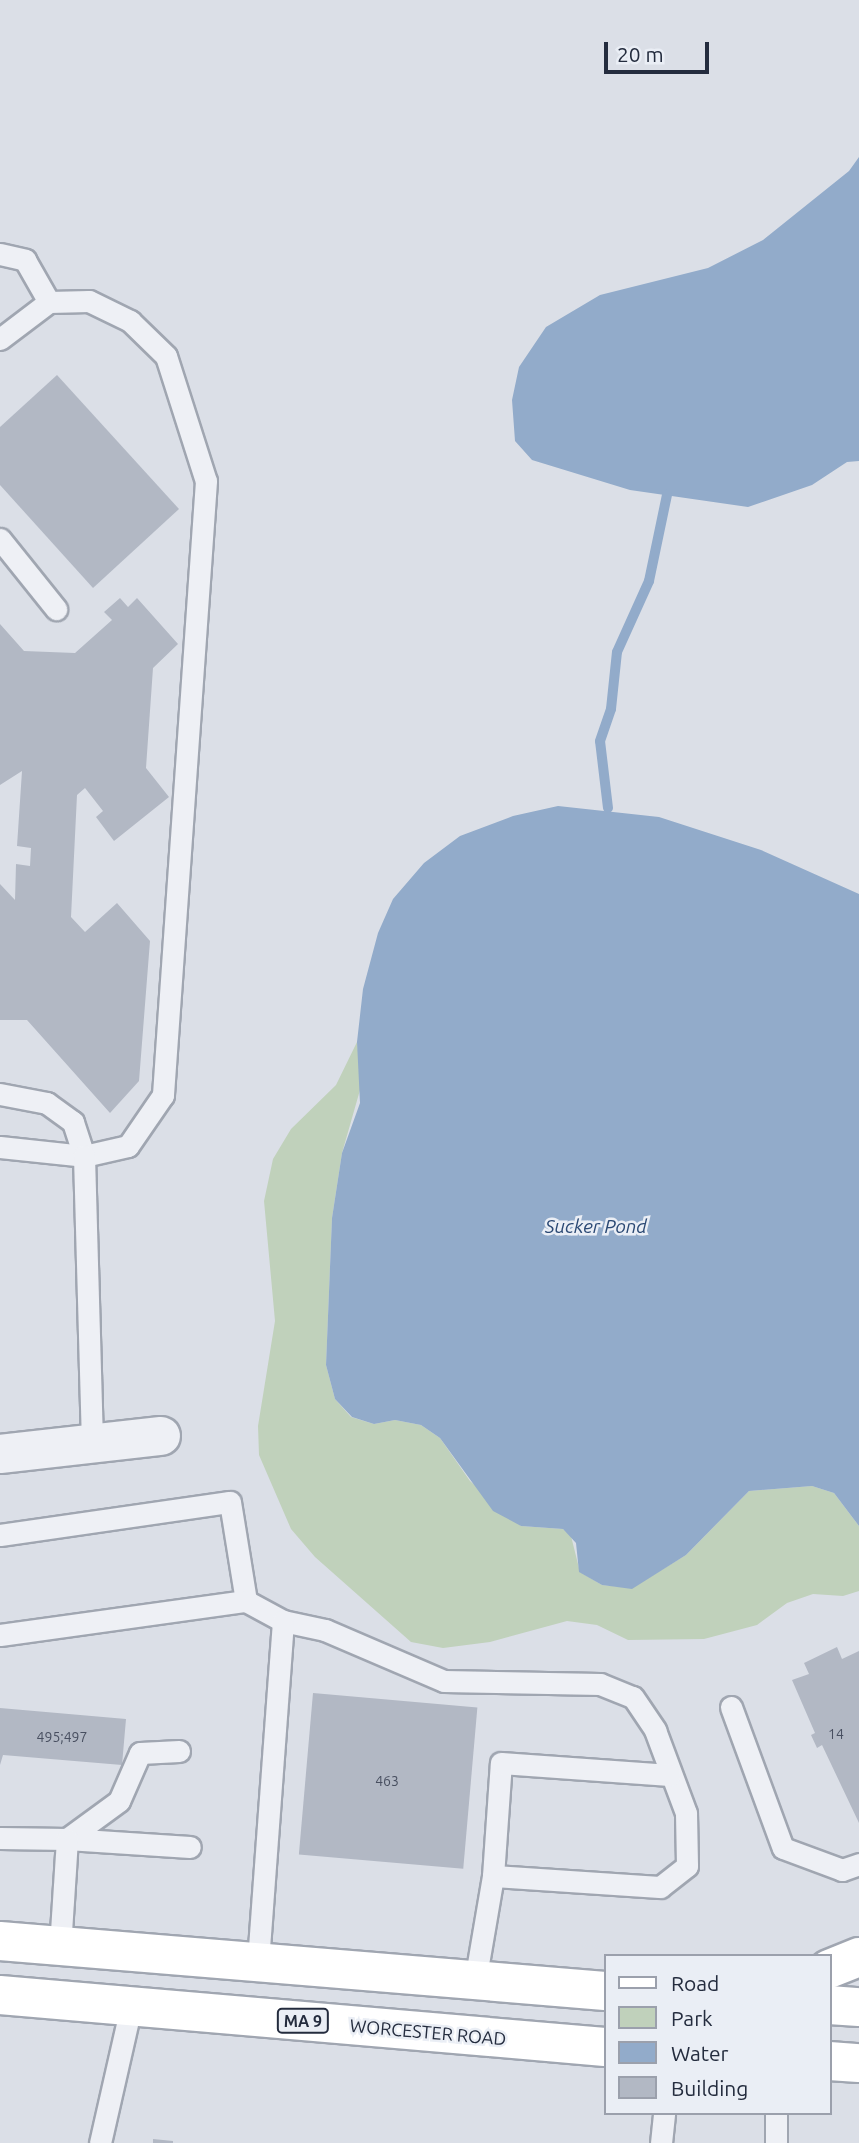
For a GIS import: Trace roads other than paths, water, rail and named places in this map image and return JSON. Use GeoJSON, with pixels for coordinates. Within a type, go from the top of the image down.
{"type":"FeatureCollection","features":[{"type":"Feature","properties":{"kind":"main road"},"geometry":{"type":"LineString","coordinates":[[0,1941],[604,1991]]}},
{"type":"Feature","properties":{"kind":"main road"},"geometry":{"type":"LineString","coordinates":[[831,1968],[859,1957]]}},
{"type":"Feature","properties":{"kind":"main road","name":"WORCESTER ROAD"},"geometry":{"type":"LineString","coordinates":[[0,1995],[604,2047]]}},
{"type":"Feature","properties":{"kind":"main road"},"geometry":{"type":"LineString","coordinates":[[831,2005],[859,2007]]}},
{"type":"Feature","properties":{"kind":"main road"},"geometry":{"type":"LineString","coordinates":[[831,2061],[859,2063]]}},
{"type":"Feature","properties":{"kind":"street"},"geometry":{"type":"LineString","coordinates":[[0,1454],[161,1436]]}},
{"type":"Feature","properties":{"kind":"lane"},"geometry":{"type":"LineString","coordinates":[[0,254],[25,260],[49,302]]}},
{"type":"Feature","properties":{"kind":"lane"},"geometry":{"type":"LineString","coordinates":[[0,339],[49,302],[89,301],[130,320],[166,356],[206,481],[163,1095],[128,1146],[84,1156],[0,1147]]}},
{"type":"Feature","properties":{"kind":"lane"},"geometry":{"type":"LineString","coordinates":[[0,539],[55,609]]}},
{"type":"Feature","properties":{"kind":"lane"},"geometry":{"type":"LineString","coordinates":[[0,1094],[47,1103],[73,1122],[84,1156],[92,1444]]}},
{"type":"Feature","properties":{"kind":"lane"},"geometry":{"type":"LineString","coordinates":[[0,1535],[230,1502],[246,1601]]}},
{"type":"Feature","properties":{"kind":"lane"},"geometry":{"type":"LineString","coordinates":[[0,1635],[246,1601],[283,1621],[325,1630],[444,1681],[600,1684],[633,1697],[655,1730],[686,1813],[687,1866],[660,1887],[493,1876]]}},
{"type":"Feature","properties":{"kind":"lane"},"geometry":{"type":"LineString","coordinates":[[258,1963],[283,1621]]}},
{"type":"Feature","properties":{"kind":"lane"},"geometry":{"type":"LineString","coordinates":[[731,1707],[783,1848],[842,1870],[859,1864]]}},
{"type":"Feature","properties":{"kind":"lane"},"geometry":{"type":"LineString","coordinates":[[67,1839],[119,1801],[140,1753],[179,1751]]}},
{"type":"Feature","properties":{"kind":"lane"},"geometry":{"type":"LineString","coordinates":[[475,1981],[493,1876],[501,1763],[670,1775]]}},
{"type":"Feature","properties":{"kind":"lane"},"geometry":{"type":"LineString","coordinates":[[0,1838],[67,1839],[190,1847]]}},
{"type":"Feature","properties":{"kind":"lane"},"geometry":{"type":"LineString","coordinates":[[60,1946],[67,1839]]}},
{"type":"Feature","properties":{"kind":"lane"},"geometry":{"type":"LineString","coordinates":[[100,2143],[131,2006]]}},
{"type":"Feature","properties":{"kind":"lane"},"geometry":{"type":"LineString","coordinates":[[661,2143],[664,2115]]}},
{"type":"Feature","properties":{"kind":"lane"},"geometry":{"type":"LineString","coordinates":[[776,2115],[776,2143]]}},
{"type":"Feature","properties":{"kind":"water"},"geometry":{"type":"Polygon","coordinates":[[[859,157],[859,461],[847,462],[812,485],[748,507],[630,490],[532,460],[515,441],[512,400],[519,367],[546,327],[600,295],[708,268],[763,240],[849,171],[859,157]]]}},
{"type":"Feature","properties":{"kind":"water","name":"Sucker Pond"},"geometry":{"type":"Polygon","coordinates":[[[558,806],[659,817],[761,850],[859,894],[859,1526],[834,1493],[812,1486],[749,1491],[686,1555],[632,1589],[602,1585],[579,1572],[576,1543],[563,1529],[521,1526],[493,1511],[440,1438],[421,1425],[395,1420],[374,1424],[352,1417],[335,1399],[326,1365],[332,1218],[342,1153],[360,1103],[357,1042],[363,989],[378,933],[393,899],[424,863],[460,836],[513,816],[558,806]]]}},
{"type":"Feature","properties":{"kind":"waterway"},"geometry":{"type":"LineString","coordinates":[[608,808],[600,741],[611,709],[617,652],[649,581],[667,495]]}}]}
